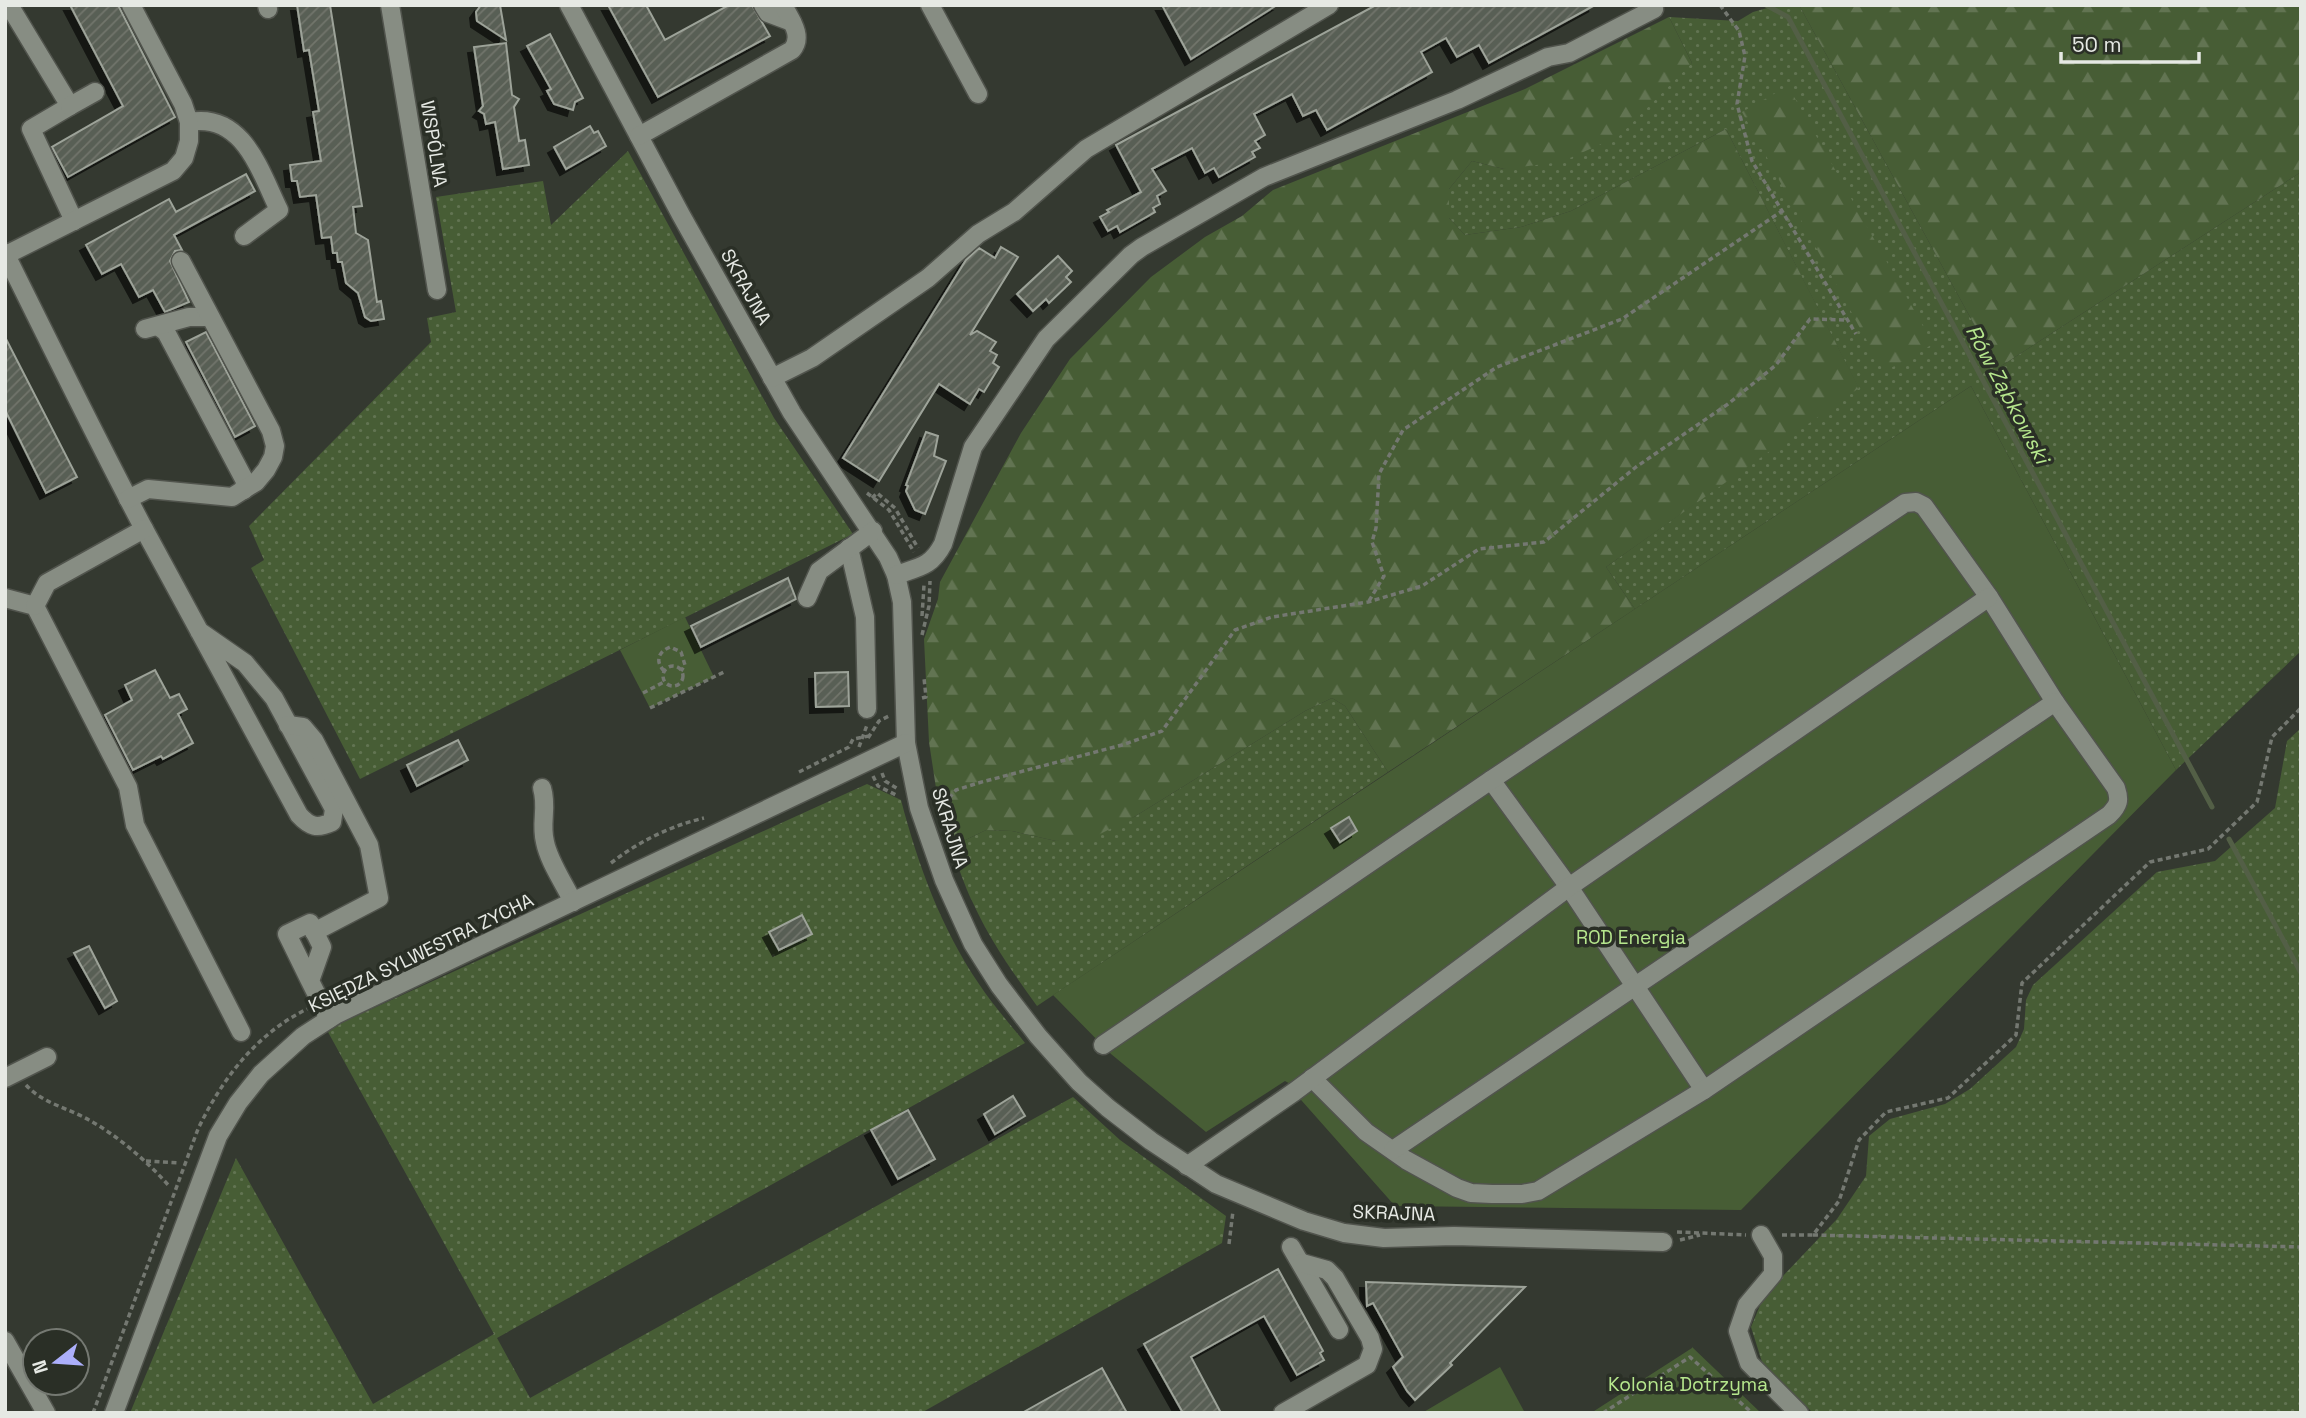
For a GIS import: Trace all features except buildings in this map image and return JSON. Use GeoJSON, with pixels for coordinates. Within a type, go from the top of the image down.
{"type":"FeatureCollection","features":[{"type":"Feature","properties":{"kind":"street"},"geometry":{"type":"LineString","coordinates":[[9,5],[70,106]]}},
{"type":"Feature","properties":{"kind":"street"},"geometry":{"type":"LineString","coordinates":[[131,5],[183,104],[189,122],[189,141],[184,158],[173,171],[6,254],[128,499],[199,631],[224,674],[299,815],[308,825],[320,828],[332,822],[334,809],[274,698],[245,663],[199,631]]}},
{"type":"Feature","properties":{"kind":"street","name":"WSPÓLNA"},"geometry":{"type":"LineString","coordinates":[[390,5],[437,290]]}},
{"type":"Feature","properties":{"kind":"street","name":"SKRAJNA"},"geometry":{"type":"LineString","coordinates":[[569,5],[772,378],[814,447],[873,531],[896,575],[902,602],[906,743],[919,808],[944,880],[973,944],[999,985],[1038,1036],[1079,1082],[1125,1122],[1187,1166],[1216,1184],[1304,1221],[1363,1237],[1454,1236],[1663,1242]]}},
{"type":"Feature","properties":{"kind":"street"},"geometry":{"type":"LineString","coordinates":[[763,5],[768,13],[792,22]]}},
{"type":"Feature","properties":{"kind":"street"},"geometry":{"type":"LineString","coordinates":[[639,136],[792,50],[796,45],[797,33],[783,5]]}},
{"type":"Feature","properties":{"kind":"street"},"geometry":{"type":"LineString","coordinates":[[930,5],[978,94]]}},
{"type":"Feature","properties":{"kind":"street"},"geometry":{"type":"LineString","coordinates":[[772,378],[812,358],[928,278],[978,234],[1014,212],[1087,149],[1329,5]]}},
{"type":"Feature","properties":{"kind":"street"},"geometry":{"type":"LineString","coordinates":[[896,575],[933,560],[943,544],[973,447],[1046,340],[1131,255],[1264,177],[1457,100],[1548,57],[1569,53],[1654,9]]}},
{"type":"Feature","properties":{"kind":"street"},"geometry":{"type":"LineString","coordinates":[[74,221],[31,129],[94,92]]}},
{"type":"Feature","properties":{"kind":"street"},"geometry":{"type":"LineString","coordinates":[[189,122],[203,120],[220,124],[238,136],[251,152],[279,210],[244,236]]}},
{"type":"Feature","properties":{"kind":"street"},"geometry":{"type":"LineString","coordinates":[[128,499],[148,489],[238,493],[256,482],[273,457],[275,446],[271,432],[181,261]]}},
{"type":"Feature","properties":{"kind":"street"},"geometry":{"type":"LineString","coordinates":[[210,317],[189,317],[151,328],[166,332],[239,469],[244,481],[238,493]]}},
{"type":"Feature","properties":{"kind":"street"},"geometry":{"type":"LineString","coordinates":[[1103,1045],[1491,780],[1905,503],[1916,502],[1924,506],[1989,597],[2055,702],[2116,788],[2120,798],[2117,807],[1704,1090],[1538,1191],[1522,1194],[1471,1193],[1457,1188],[1366,1132],[1312,1078]]}},
{"type":"Feature","properties":{"kind":"street"},"geometry":{"type":"LineString","coordinates":[[35,606],[47,583],[144,529]]}},
{"type":"Feature","properties":{"kind":"street"},"geometry":{"type":"LineString","coordinates":[[807,598],[819,572],[873,531]]}},
{"type":"Feature","properties":{"kind":"street"},"geometry":{"type":"LineString","coordinates":[[849,548],[865,617],[867,709]]}},
{"type":"Feature","properties":{"kind":"street"},"geometry":{"type":"LineString","coordinates":[[1187,1166],[1312,1078],[1569,887],[1989,597]]}},
{"type":"Feature","properties":{"kind":"street"},"geometry":{"type":"LineString","coordinates":[[5,598],[35,606],[128,787],[135,825],[241,1032]]}},
{"type":"Feature","properties":{"kind":"street"},"geometry":{"type":"LineString","coordinates":[[1393,1150],[2055,702]]}},
{"type":"Feature","properties":{"kind":"street"},"geometry":{"type":"LineString","coordinates":[[288,725],[303,727],[314,740],[369,845],[379,898],[314,932]]}},
{"type":"Feature","properties":{"kind":"street","name":"KSIĘDZA SYLWESTRA ZYCHA"},"geometry":{"type":"LineString","coordinates":[[114,1413],[218,1136],[238,1103],[261,1074],[303,1036],[325,1011],[573,902],[906,743]]}},
{"type":"Feature","properties":{"kind":"street"},"geometry":{"type":"LineString","coordinates":[[1491,780],[1569,887],[1704,1090]]}},
{"type":"Feature","properties":{"kind":"street"},"geometry":{"type":"LineString","coordinates":[[542,788],[547,802],[543,824],[545,844],[573,902]]}},
{"type":"Feature","properties":{"kind":"street"},"geometry":{"type":"LineString","coordinates":[[310,981],[323,947],[310,923],[286,934],[325,1011]]}},
{"type":"Feature","properties":{"kind":"street"},"geometry":{"type":"LineString","coordinates":[[10,1076],[47,1058]]}},
{"type":"Feature","properties":{"kind":"street"},"geometry":{"type":"LineString","coordinates":[[1762,1235],[1773,1256],[1773,1274],[1748,1305],[1738,1331],[1749,1363],[1799,1413]]}},
{"type":"Feature","properties":{"kind":"street"},"geometry":{"type":"LineString","coordinates":[[1292,1247],[1339,1330]]}},
{"type":"Feature","properties":{"kind":"street"},"geometry":{"type":"LineString","coordinates":[[1283,1413],[1367,1365],[1373,1349],[1370,1338],[1335,1278],[1327,1270],[1302,1263]]}},
{"type":"Feature","properties":{"kind":"street"},"geometry":{"type":"LineString","coordinates":[[5,1341],[46,1413]]}},
{"type":"Feature","properties":{"kind":"path"},"geometry":{"type":"LineString","coordinates":[[1720,5],[1739,31],[1745,56],[1737,104],[1752,161],[1856,334]]}},
{"type":"Feature","properties":{"kind":"path"},"geometry":{"type":"LineString","coordinates":[[1368,602],[1384,576],[1373,542],[1379,474],[1403,430],[1497,367],[1622,319],[1782,211]]}},
{"type":"Feature","properties":{"kind":"path"},"geometry":{"type":"LineString","coordinates":[[936,814],[956,790],[1122,745],[1162,731],[1235,630],[1272,617],[1368,602],[1422,586],[1479,548],[1544,542],[1636,467],[1728,404],[1776,365],[1811,319],[1848,320]]}},
{"type":"Feature","properties":{"kind":"path"},"geometry":{"type":"LineString","coordinates":[[664,671],[658,657],[670,647],[681,652],[685,665],[679,684],[672,686],[664,682],[664,671],[672,666],[681,671]]}},
{"type":"Feature","properties":{"kind":"path"},"geometry":{"type":"LineString","coordinates":[[650,708],[726,671]]}},
{"type":"Feature","properties":{"kind":"path"},"geometry":{"type":"LineString","coordinates":[[643,693],[664,682]]}},
{"type":"Feature","properties":{"kind":"path"},"geometry":{"type":"LineString","coordinates":[[1813,1235],[1839,1201],[1860,1140],[1886,1112],[1948,1098],[2015,1035],[2022,983],[2150,862],[2208,849],[2257,802],[2272,737],[2301,709]]}},
{"type":"Feature","properties":{"kind":"path"},"geometry":{"type":"LineString","coordinates":[[791,777],[849,747],[853,740],[869,736]]}},
{"type":"Feature","properties":{"kind":"path"},"geometry":{"type":"LineString","coordinates":[[602,867],[629,849],[678,825],[713,815]]}},
{"type":"Feature","properties":{"kind":"path"},"geometry":{"type":"LineString","coordinates":[[93,1413],[198,1129],[215,1096],[246,1055],[273,1030],[297,1014],[325,1011]]}},
{"type":"Feature","properties":{"kind":"path"},"geometry":{"type":"LineString","coordinates":[[10,1076],[33,1094],[90,1120],[144,1161],[170,1187]]}},
{"type":"Feature","properties":{"kind":"path"},"geometry":{"type":"LineString","coordinates":[[144,1161],[178,1163]]}},
{"type":"Feature","properties":{"kind":"path"},"geometry":{"type":"LineString","coordinates":[[1663,1242],[1705,1234],[2301,1247]]}},
{"type":"Feature","properties":{"kind":"path"},"geometry":{"type":"LineString","coordinates":[[1603,1413],[1690,1357],[1752,1413]]}},
{"type":"Feature","properties":{"kind":"green space"},"geometry":{"type":"Polygon","coordinates":[[[1778,5],[1799,5],[1998,368],[2301,172],[2301,651],[2176,770],[1971,386],[1635,609],[1606,567],[1858,387],[1726,129],[1571,211],[1521,227],[1465,235],[1449,218],[1449,189],[1472,161],[1504,169],[1692,63],[1669,17],[1738,21],[1753,12],[1778,5]]]}},
{"type":"Feature","properties":{"kind":"green space"},"geometry":{"type":"Polygon","coordinates":[[[1799,5],[2301,5],[2301,172],[1998,368],[1799,5]]]}},
{"type":"Feature","properties":{"kind":"green space"},"geometry":{"type":"Polygon","coordinates":[[[1669,17],[1692,63],[1619,136],[1561,162],[1504,169],[1472,161],[1449,189],[1449,218],[1465,235],[1521,227],[1571,211],[1726,129],[1859,388],[1606,567],[1635,609],[1388,772],[1345,706],[1332,698],[1305,711],[1134,817],[1092,838],[1056,841],[1012,831],[986,830],[951,847],[941,821],[929,742],[924,639],[938,599],[940,582],[1021,433],[1070,359],[1151,277],[1205,237],[1242,216],[1273,190],[1525,89],[1669,17]]]}},
{"type":"Feature","properties":{"kind":"green space"},"geometry":{"type":"Polygon","coordinates":[[[1788,86],[1933,344],[1884,372],[1742,112],[1788,86]]]}},
{"type":"Feature","properties":{"kind":"green space"},"geometry":{"type":"Polygon","coordinates":[[[628,151],[774,418],[853,534],[360,779],[251,568],[264,560],[249,526],[431,342],[427,318],[456,312],[436,197],[543,181],[551,225],[628,151]]]}},
{"type":"Feature","properties":{"kind":"green space","name":"ROD Energia"},"geometry":{"type":"Polygon","coordinates":[[[1971,386],[2176,770],[1741,1210],[1395,1206],[1294,1092],[1292,1085],[1285,1081],[1206,1132],[1111,1054],[1053,995],[1971,386]]]}},
{"type":"Feature","properties":{"kind":"green space"},"geometry":{"type":"Polygon","coordinates":[[[685,617],[714,677],[650,708],[620,650],[685,617]]]}},
{"type":"Feature","properties":{"kind":"green space"},"geometry":{"type":"Polygon","coordinates":[[[1332,698],[1345,706],[1388,772],[1037,1006],[987,930],[951,847],[986,830],[1012,831],[1056,841],[1134,817],[1305,711],[1332,698]]]}},
{"type":"Feature","properties":{"kind":"green space"},"geometry":{"type":"Polygon","coordinates":[[[2301,728],[2301,1413],[1813,1413],[1762,1362],[1751,1327],[1764,1296],[1837,1219],[1866,1176],[1869,1136],[1890,1119],[1945,1104],[1970,1089],[2016,1047],[2024,1029],[2026,1000],[2033,985],[2157,872],[2215,861],[2275,808],[2287,741],[2301,728]]]}},
{"type":"Feature","properties":{"kind":"green space"},"geometry":{"type":"Polygon","coordinates":[[[867,784],[901,800],[923,872],[953,941],[984,991],[1025,1043],[497,1338],[530,1398],[1073,1097],[1120,1140],[1226,1216],[1222,1243],[921,1413],[130,1413],[236,1158],[373,1404],[494,1334],[328,1032],[345,1021],[867,784]]]}},
{"type":"Feature","properties":{"kind":"green space","name":"Kolonia Dotrzyma"},"geometry":{"type":"Polygon","coordinates":[[[1692,1348],[1761,1413],[1591,1413],[1692,1348]]]}},
{"type":"Feature","properties":{"kind":"green space"},"geometry":{"type":"Polygon","coordinates":[[[1500,1367],[1525,1413],[1422,1413],[1500,1367]]]}},
{"type":"Feature","properties":{"kind":"waterway","name":"Rów Ząbkowski"},"geometry":{"type":"LineString","coordinates":[[1766,5],[1788,17],[2212,807]]}},
{"type":"Feature","properties":{"kind":"waterway","name":"Rów Ząbkowski"},"geometry":{"type":"LineString","coordinates":[[2229,839],[2301,973]]}}]}
